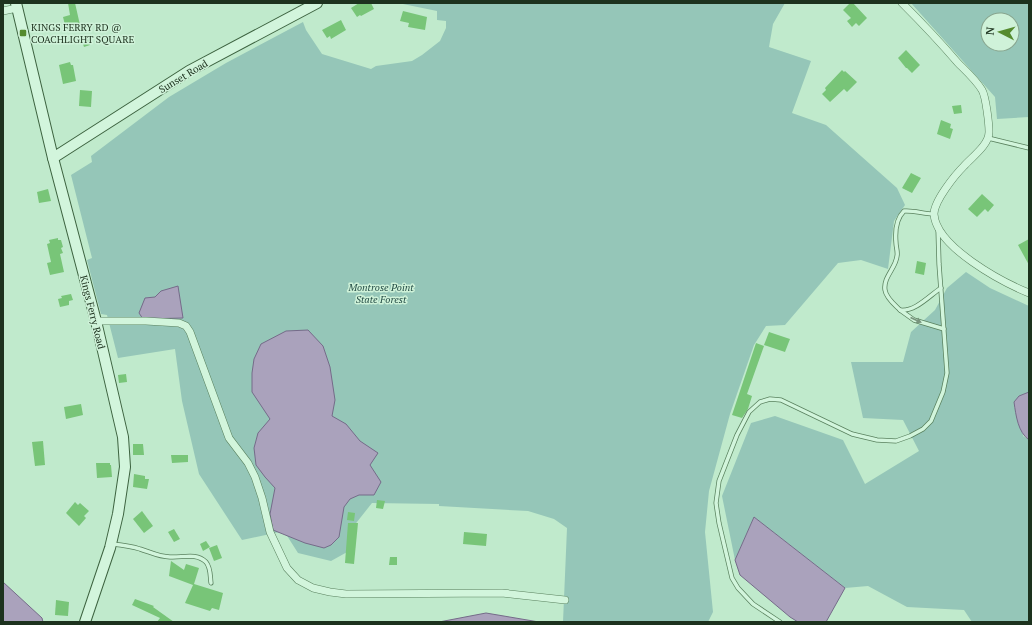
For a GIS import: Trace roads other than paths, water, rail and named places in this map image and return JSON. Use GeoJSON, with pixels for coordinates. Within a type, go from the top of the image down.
{"type":"FeatureCollection","features":[{"type":"Feature","properties":{"kind":"street","name":"Sunset Road"},"geometry":{"type":"LineString","coordinates":[[53,158],[189,71],[317,3]]}},
{"type":"Feature","properties":{"kind":"street"},"geometry":{"type":"LineString","coordinates":[[902,3],[924,25],[982,91],[987,114],[989,133],[988,138],[952,179],[936,205],[934,214],[938,228],[946,239],[966,258],[1009,284],[1029,293]]}},
{"type":"Feature","properties":{"kind":"street","name":"Kings Ferry Road"},"geometry":{"type":"LineString","coordinates":[[17,5],[53,158],[96,321],[123,437],[125,468],[118,514],[111,544],[85,622]]}},
{"type":"Feature","properties":{"kind":"street"},"geometry":{"type":"LineString","coordinates":[[3,11],[17,5]]}},
{"type":"Feature","properties":{"kind":"street"},"geometry":{"type":"LineString","coordinates":[[96,321],[146,321],[179,323],[186,326],[190,332],[229,438],[248,463],[255,477],[262,498],[270,532],[287,568],[298,580],[313,588],[346,594],[502,594],[566,600]]}},
{"type":"Feature","properties":{"kind":"lane"},"geometry":{"type":"LineString","coordinates":[[988,138],[1029,148]]}},
{"type":"Feature","properties":{"kind":"lane"},"geometry":{"type":"LineString","coordinates":[[934,214],[925,214],[912,210],[904,211],[899,216],[896,233],[898,255],[896,262],[885,282],[885,292],[890,300],[900,310],[914,320],[944,329]]}},
{"type":"Feature","properties":{"kind":"lane"},"geometry":{"type":"LineString","coordinates":[[780,622],[753,604],[738,588],[732,578],[719,523],[716,503],[719,481],[737,435],[749,412],[760,402],[770,399],[781,400],[852,434],[877,440],[896,441],[923,429],[931,421],[943,392],[947,372],[938,228]]}},
{"type":"Feature","properties":{"kind":"lane"},"geometry":{"type":"LineString","coordinates":[[900,310],[905,311],[912,308],[941,288]]}},
{"type":"Feature","properties":{"kind":"lane"},"geometry":{"type":"LineString","coordinates":[[111,544],[130,546],[154,555],[180,558],[191,556],[198,557],[209,567],[211,583]]}},
{"type":"Feature","properties":{"kind":"place","name":"KINGS FERRY RD @ COACHLIGHT SQUARE"},"geometry":{"type":"Point","coordinates":[23,33]}},
{"type":"Feature","properties":{"kind":"park label","name":"Montrose Point State Forest"},"geometry":{"type":"Point","coordinates":[381,292]}}]}
